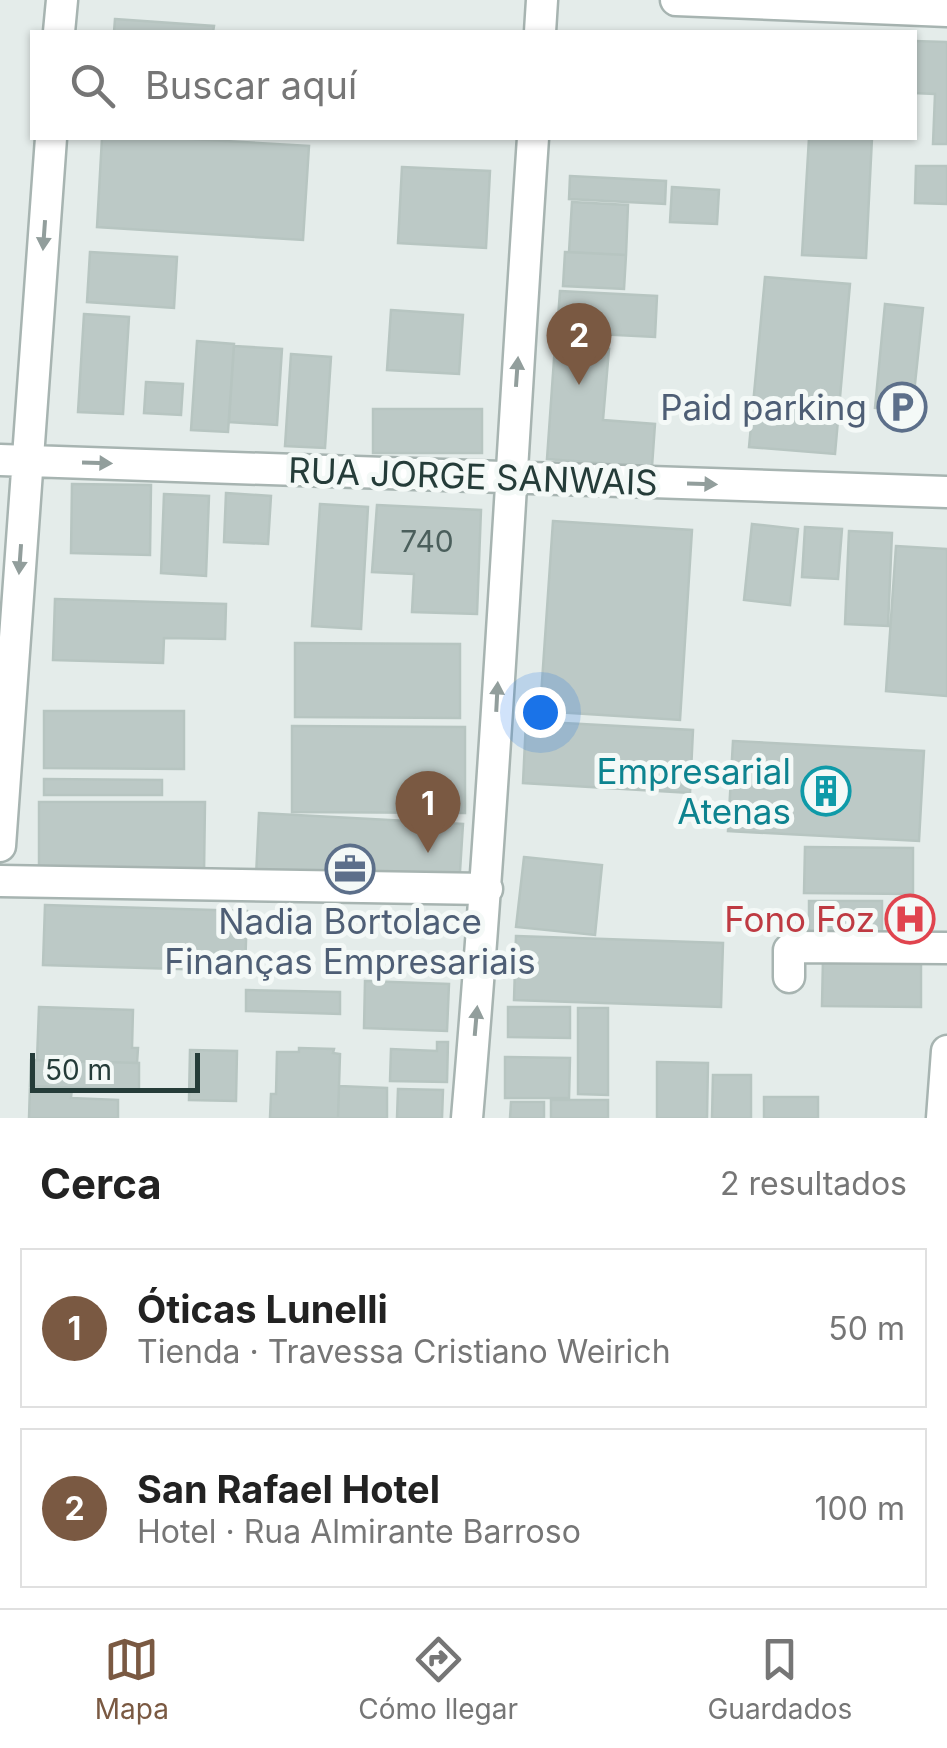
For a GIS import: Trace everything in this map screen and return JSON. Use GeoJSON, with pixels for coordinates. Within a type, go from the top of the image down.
{"type":"FeatureCollection","features":[{"type":"Feature","properties":{"kind":"street"},"geometry":{"type":"LineString","coordinates":[[59,30],[62,0]]}},
{"type":"Feature","properties":{"kind":"street"},"geometry":{"type":"LineString","coordinates":[[540,30],[542,0]]}},
{"type":"Feature","properties":{"kind":"street"},"geometry":{"type":"LineString","coordinates":[[676,0],[947,10]]}},
{"type":"Feature","properties":{"kind":"street"},"geometry":{"type":"LineString","coordinates":[[0,846],[14,460],[52,140]]}},
{"type":"Feature","properties":{"kind":"street"},"geometry":{"type":"LineString","coordinates":[[468,1118],[533,140]]}},
{"type":"Feature","properties":{"kind":"street","name":"RUA JORGE SANWAIS"},"geometry":{"type":"LineString","coordinates":[[14,460],[947,492]]}},
{"type":"Feature","properties":{"kind":"street"},"geometry":{"type":"LineString","coordinates":[[0,881],[486,889]]}},
{"type":"Feature","properties":{"kind":"street"},"geometry":{"type":"LineString","coordinates":[[790,977],[792,947],[947,948]]}},
{"type":"Feature","properties":{"kind":"street"},"geometry":{"type":"LineString","coordinates":[[942,1118],[947,1051]]}},
{"type":"Feature","properties":{"kind":"building"},"geometry":{"type":"Polygon","coordinates":[[[115,19],[214,26],[213,30],[114,30],[115,19]]]}},
{"type":"Feature","properties":{"kind":"building"},"geometry":{"type":"Polygon","coordinates":[[[917,41],[947,42],[947,144],[933,144],[935,94],[917,93],[917,41]]]}},
{"type":"Feature","properties":{"kind":"building"},"geometry":{"type":"Polygon","coordinates":[[[102,140],[208,140],[309,146],[303,240],[97,227],[102,140]]]}},
{"type":"Feature","properties":{"kind":"building"},"geometry":{"type":"Polygon","coordinates":[[[809,140],[872,140],[866,258],[802,255],[809,140]]]}},
{"type":"Feature","properties":{"kind":"building"},"geometry":{"type":"Polygon","coordinates":[[[916,166],[947,166],[947,204],[915,203],[916,166]]]}},
{"type":"Feature","properties":{"kind":"building"},"geometry":{"type":"Polygon","coordinates":[[[402,167],[490,171],[486,248],[398,243],[402,167]]]}},
{"type":"Feature","properties":{"kind":"building"},"geometry":{"type":"Polygon","coordinates":[[[570,176],[666,181],[665,204],[569,199],[570,176]]]}},
{"type":"Feature","properties":{"kind":"building"},"geometry":{"type":"Polygon","coordinates":[[[672,187],[719,190],[717,224],[670,222],[672,187]]]}},
{"type":"Feature","properties":{"kind":"building"},"geometry":{"type":"Polygon","coordinates":[[[572,202],[628,205],[626,255],[569,252],[572,202]]]}},
{"type":"Feature","properties":{"kind":"building"},"geometry":{"type":"Polygon","coordinates":[[[90,252],[177,257],[174,308],[87,302],[90,252]]]}},
{"type":"Feature","properties":{"kind":"building"},"geometry":{"type":"Polygon","coordinates":[[[565,252],[626,255],[624,289],[563,286],[565,252]]]}},
{"type":"Feature","properties":{"kind":"building"},"geometry":{"type":"Polygon","coordinates":[[[765,277],[850,284],[835,454],[749,447],[765,277]]]}},
{"type":"Feature","properties":{"kind":"building"},"geometry":{"type":"Polygon","coordinates":[[[560,291],[657,296],[655,337],[557,332],[560,291]]]}},
{"type":"Feature","properties":{"kind":"building"},"geometry":{"type":"Polygon","coordinates":[[[885,304],[923,308],[912,412],[875,408],[885,304]]]}},
{"type":"Feature","properties":{"kind":"building"},"geometry":{"type":"Polygon","coordinates":[[[391,310],[463,315],[459,374],[387,370],[391,310]]]}},
{"type":"Feature","properties":{"kind":"building"},"geometry":{"type":"Polygon","coordinates":[[[84,314],[129,317],[123,414],[78,412],[84,314]]]}},
{"type":"Feature","properties":{"kind":"building"},"geometry":{"type":"Polygon","coordinates":[[[197,341],[234,344],[228,432],[191,430],[197,341]]]}},
{"type":"Feature","properties":{"kind":"building"},"geometry":{"type":"Polygon","coordinates":[[[555,345],[609,349],[603,420],[655,424],[652,467],[547,459],[555,345]]]}},
{"type":"Feature","properties":{"kind":"building"},"geometry":{"type":"Polygon","coordinates":[[[234,346],[282,349],[277,425],[229,422],[234,346]]]}},
{"type":"Feature","properties":{"kind":"building"},"geometry":{"type":"Polygon","coordinates":[[[291,354],[331,357],[325,448],[285,446],[291,354]]]}},
{"type":"Feature","properties":{"kind":"building"},"geometry":{"type":"Polygon","coordinates":[[[146,382],[183,384],[181,415],[144,413],[146,382]]]}},
{"type":"Feature","properties":{"kind":"building"},"geometry":{"type":"Polygon","coordinates":[[[373,409],[482,409],[482,453],[373,453],[373,409]]]}},
{"type":"Feature","properties":{"kind":"building"},"geometry":{"type":"Polygon","coordinates":[[[72,484],[151,485],[150,555],[71,553],[72,484]]]}},
{"type":"Feature","properties":{"kind":"building"},"geometry":{"type":"Polygon","coordinates":[[[226,493],[271,496],[268,544],[224,542],[226,493]]]}},
{"type":"Feature","properties":{"kind":"building"},"geometry":{"type":"Polygon","coordinates":[[[164,494],[209,496],[206,576],[161,573],[164,494]]]}},
{"type":"Feature","properties":{"kind":"building"},"geometry":{"type":"Polygon","coordinates":[[[320,504],[368,507],[361,629],[312,626],[320,504]]]}},
{"type":"Feature","properties":{"kind":"building"},"geometry":{"type":"Polygon","coordinates":[[[377,505],[481,510],[477,614],[412,612],[414,574],[372,572],[377,505]]]}},
{"type":"Feature","properties":{"kind":"building"},"geometry":{"type":"Polygon","coordinates":[[[553,521],[692,530],[680,720],[540,711],[553,521]]]}},
{"type":"Feature","properties":{"kind":"building"},"geometry":{"type":"Polygon","coordinates":[[[752,524],[798,529],[790,605],[744,600],[752,524]]]}},
{"type":"Feature","properties":{"kind":"building"},"geometry":{"type":"Polygon","coordinates":[[[805,527],[842,529],[838,579],[802,577],[805,527]]]}},
{"type":"Feature","properties":{"kind":"building"},"geometry":{"type":"Polygon","coordinates":[[[849,531],[892,533],[888,626],[845,624],[849,531]]]}},
{"type":"Feature","properties":{"kind":"building"},"geometry":{"type":"Polygon","coordinates":[[[896,546],[947,549],[947,696],[886,691],[896,546]]]}},
{"type":"Feature","properties":{"kind":"building"},"geometry":{"type":"Polygon","coordinates":[[[55,599],[226,604],[225,639],[164,638],[163,663],[53,660],[55,599]]]}},
{"type":"Feature","properties":{"kind":"building"},"geometry":{"type":"Polygon","coordinates":[[[295,643],[460,644],[460,718],[295,717],[295,643]]]}},
{"type":"Feature","properties":{"kind":"building"},"geometry":{"type":"Polygon","coordinates":[[[44,711],[184,711],[184,769],[44,768],[44,711]]]}},
{"type":"Feature","properties":{"kind":"building"},"geometry":{"type":"Polygon","coordinates":[[[526,721],[693,730],[690,793],[523,783],[526,721]]]}},
{"type":"Feature","properties":{"kind":"building"},"geometry":{"type":"Polygon","coordinates":[[[292,726],[465,727],[465,813],[292,812],[292,726]]]}},
{"type":"Feature","properties":{"kind":"building","name":"Empresarial Atenas"},"geometry":{"type":"Polygon","coordinates":[[[733,741],[924,751],[919,841],[728,831],[733,741]]]}},
{"type":"Feature","properties":{"kind":"building"},"geometry":{"type":"Polygon","coordinates":[[[44,779],[162,780],[162,795],[44,795],[44,779]]]}},
{"type":"Feature","properties":{"kind":"building"},"geometry":{"type":"Polygon","coordinates":[[[39,802],[205,802],[204,874],[39,873],[39,802]]]}},
{"type":"Feature","properties":{"kind":"building"},"geometry":{"type":"Polygon","coordinates":[[[259,813],[463,824],[459,887],[256,877],[259,813]]]}},
{"type":"Feature","properties":{"kind":"building"},"geometry":{"type":"Polygon","coordinates":[[[805,847],[913,848],[913,894],[804,893],[805,847]]]}},
{"type":"Feature","properties":{"kind":"building"},"geometry":{"type":"Polygon","coordinates":[[[524,857],[602,865],[595,935],[516,927],[524,857]]]}},
{"type":"Feature","properties":{"kind":"building"},"geometry":{"type":"Polygon","coordinates":[[[809,901],[882,901],[882,944],[809,944],[809,901]]]}},
{"type":"Feature","properties":{"kind":"building"},"geometry":{"type":"Polygon","coordinates":[[[45,905],[247,911],[245,971],[43,965],[45,905]]]}},
{"type":"Feature","properties":{"kind":"building"},"geometry":{"type":"Polygon","coordinates":[[[516,936],[723,943],[721,1007],[514,1000],[516,936]]]}},
{"type":"Feature","properties":{"kind":"building"},"geometry":{"type":"Polygon","coordinates":[[[823,959],[921,959],[921,1007],[822,1006],[823,959]]]}},
{"type":"Feature","properties":{"kind":"building"},"geometry":{"type":"Polygon","coordinates":[[[365,981],[449,984],[447,1031],[364,1028],[365,981]]]}},
{"type":"Feature","properties":{"kind":"building"},"geometry":{"type":"Polygon","coordinates":[[[246,990],[340,992],[340,1014],[246,1011],[246,990]]]}},
{"type":"Feature","properties":{"kind":"building"},"geometry":{"type":"Polygon","coordinates":[[[39,1007],[133,1010],[132,1048],[138,1048],[137,1063],[37,1060],[39,1007]]]}},
{"type":"Feature","properties":{"kind":"building"},"geometry":{"type":"Polygon","coordinates":[[[508,1007],[570,1007],[570,1038],[508,1037],[508,1007]]]}},
{"type":"Feature","properties":{"kind":"building"},"geometry":{"type":"Polygon","coordinates":[[[578,1008],[608,1008],[608,1095],[578,1094],[578,1008]]]}},
{"type":"Feature","properties":{"kind":"building"},"geometry":{"type":"Polygon","coordinates":[[[437,1042],[448,1042],[447,1082],[390,1081],[391,1049],[437,1051],[437,1042]]]}},
{"type":"Feature","properties":{"kind":"building"},"geometry":{"type":"Polygon","coordinates":[[[299,1048],[334,1049],[333,1053],[340,1054],[338,1118],[270,1118],[271,1094],[276,1094],[277,1052],[299,1052],[299,1048]]]}},
{"type":"Feature","properties":{"kind":"building"},"geometry":{"type":"Polygon","coordinates":[[[190,1050],[237,1051],[236,1101],[189,1100],[190,1050]]]}},
{"type":"Feature","properties":{"kind":"building"},"geometry":{"type":"Polygon","coordinates":[[[505,1057],[570,1058],[569,1098],[505,1098],[505,1057]]]}},
{"type":"Feature","properties":{"kind":"building"},"geometry":{"type":"Polygon","coordinates":[[[31,1060],[139,1063],[139,1090],[30,1086],[31,1060]]]}},
{"type":"Feature","properties":{"kind":"building"},"geometry":{"type":"Polygon","coordinates":[[[657,1062],[708,1063],[707,1118],[657,1118],[657,1062]]]}},
{"type":"Feature","properties":{"kind":"building"},"geometry":{"type":"Polygon","coordinates":[[[713,1075],[751,1075],[751,1118],[712,1118],[713,1075]]]}},
{"type":"Feature","properties":{"kind":"building"},"geometry":{"type":"Polygon","coordinates":[[[30,1086],[72,1088],[71,1098],[118,1100],[118,1118],[29,1118],[30,1086]]]}},
{"type":"Feature","properties":{"kind":"building"},"geometry":{"type":"Polygon","coordinates":[[[339,1086],[387,1088],[387,1118],[338,1118],[339,1086]]]}},
{"type":"Feature","properties":{"kind":"building"},"geometry":{"type":"Polygon","coordinates":[[[398,1089],[443,1090],[442,1118],[397,1118],[398,1089]]]}},
{"type":"Feature","properties":{"kind":"building"},"geometry":{"type":"Polygon","coordinates":[[[764,1097],[818,1097],[818,1118],[764,1118],[764,1097]]]}},
{"type":"Feature","properties":{"kind":"building"},"geometry":{"type":"Polygon","coordinates":[[[551,1100],[608,1100],[608,1118],[551,1118],[551,1100]]]}},
{"type":"Feature","properties":{"kind":"building"},"geometry":{"type":"Polygon","coordinates":[[[511,1102],[544,1102],[544,1118],[510,1118],[511,1102]]]}},
{"type":"Feature","properties":{"kind":"place","name":"San Rafael Hotel"},"geometry":{"type":"Point","coordinates":[579,385]}},
{"type":"Feature","properties":{"kind":"place","name":"Paid parking"},"geometry":{"type":"Point","coordinates":[902,407]}},
{"type":"Feature","properties":{"kind":"place","name":"Empresarial Atenas"},"geometry":{"type":"Point","coordinates":[826,791]}},
{"type":"Feature","properties":{"kind":"place","name":"Óticas Lunelli"},"geometry":{"type":"Point","coordinates":[428,853]}},
{"type":"Feature","properties":{"kind":"place","name":"Nadia Bortolace Finanças Empresariais"},"geometry":{"type":"Point","coordinates":[350,869]}},
{"type":"Feature","properties":{"kind":"place","name":"Fono Foz"},"geometry":{"type":"Point","coordinates":[910,919]}}]}
